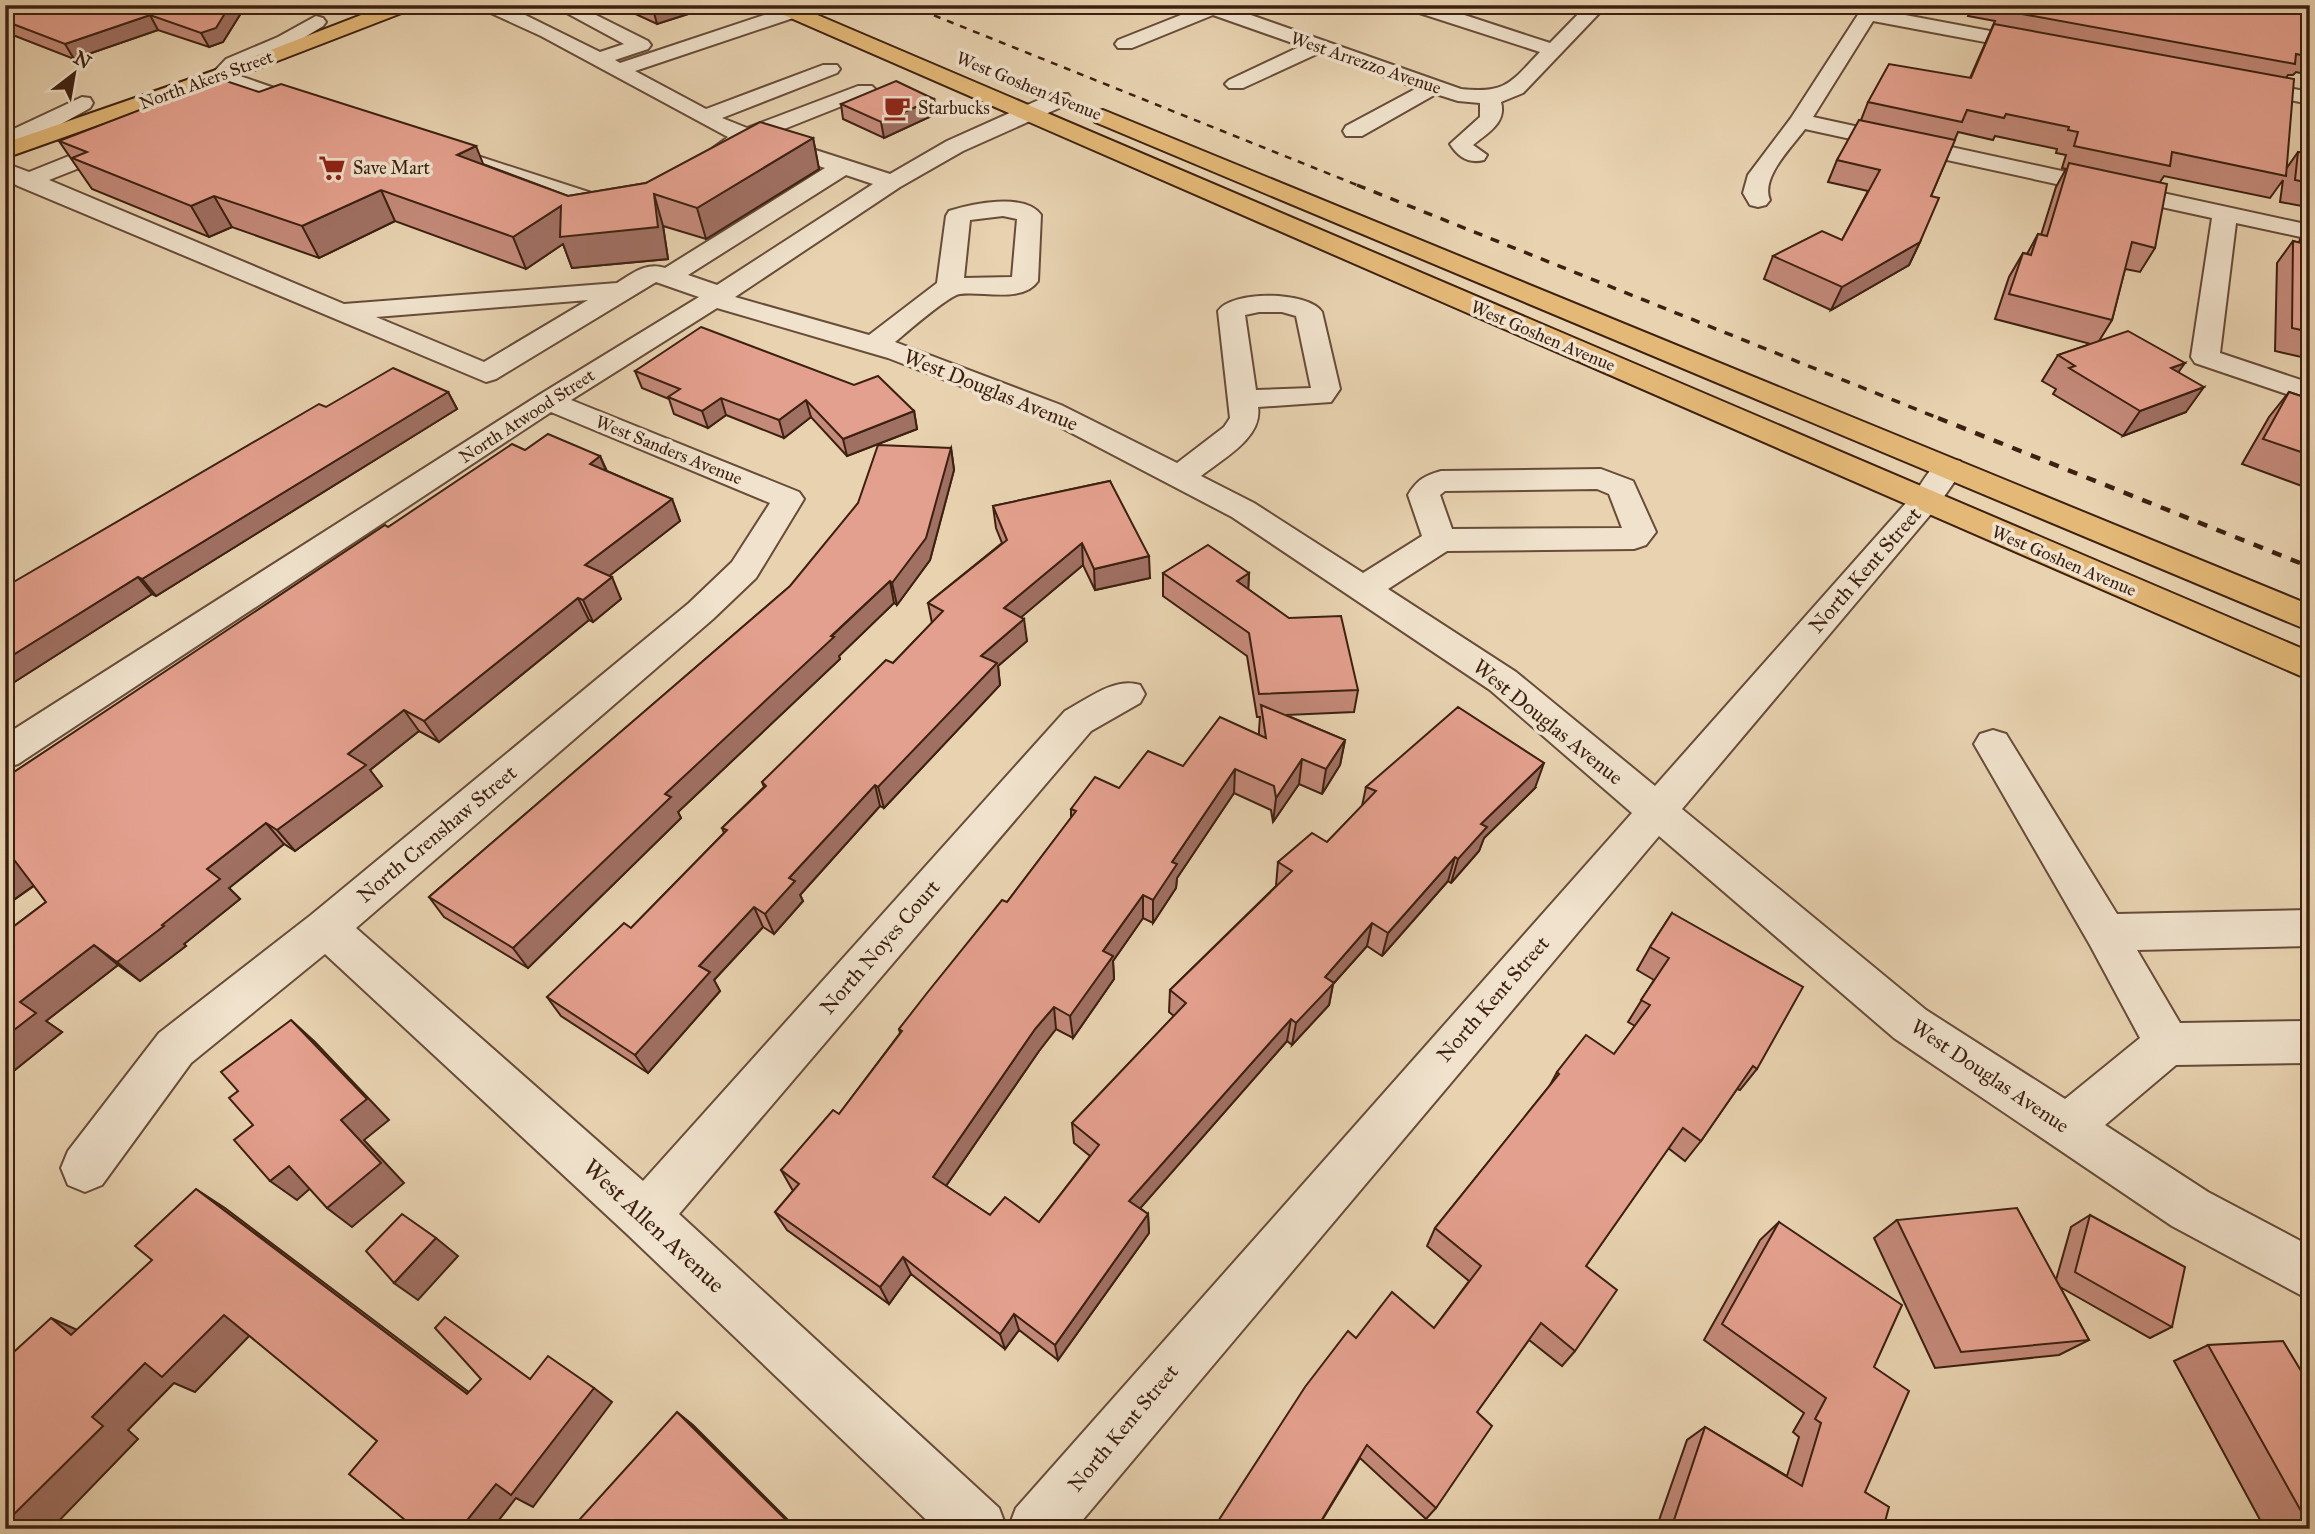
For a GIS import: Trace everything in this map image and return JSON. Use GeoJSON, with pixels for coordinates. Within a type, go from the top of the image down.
{"type":"FeatureCollection","features":[{"type":"Feature","properties":{"kind":"main road","name":"North Akers Street"},"geometry":{"type":"LineString","coordinates":[[5,129],[359,5]]}},
{"type":"Feature","properties":{"kind":"main road","name":"North Akers Street"},"geometry":{"type":"LineString","coordinates":[[5,151],[220,76],[405,5]]}},
{"type":"Feature","properties":{"kind":"main road","name":"West Goshen Avenue"},"geometry":{"type":"LineString","coordinates":[[833,5],[1060,99],[1937,485],[2310,667]]}},
{"type":"Feature","properties":{"kind":"main road","name":"West Goshen Avenue"},"geometry":{"type":"LineString","coordinates":[[793,12],[1027,113],[1937,485],[2310,619]]}},
{"type":"Feature","properties":{"kind":"main road"},"geometry":{"type":"LineString","coordinates":[[793,12],[814,12],[838,18],[957,67],[976,68]]}},
{"type":"Feature","properties":{"kind":"street"},"geometry":{"type":"LineString","coordinates":[[489,5],[745,137],[892,182]]}},
{"type":"Feature","properties":{"kind":"street"},"geometry":{"type":"LineString","coordinates":[[511,14],[540,5]]}},
{"type":"Feature","properties":{"kind":"street"},"geometry":{"type":"LineString","coordinates":[[561,5],[641,45],[598,59]]}},
{"type":"Feature","properties":{"kind":"street"},"geometry":{"type":"LineString","coordinates":[[1482,97],[1502,96],[1516,89],[1598,5]]}},
{"type":"Feature","properties":{"kind":"street"},"geometry":{"type":"LineString","coordinates":[[1125,44],[1198,13],[1224,7]]}},
{"type":"Feature","properties":{"kind":"street","name":"West Arrezzo Avenue"},"geometry":{"type":"LineString","coordinates":[[1224,7],[1317,46],[1434,87],[1482,97]]}},
{"type":"Feature","properties":{"kind":"street"},"geometry":{"type":"LineString","coordinates":[[1424,7],[1553,50]]}},
{"type":"Feature","properties":{"kind":"street"},"geometry":{"type":"LineString","coordinates":[[628,76],[793,12]]}},
{"type":"Feature","properties":{"kind":"street"},"geometry":{"type":"LineString","coordinates":[[1758,200],[1755,193],[1760,174],[1800,121],[1868,14],[2055,50]]}},
{"type":"Feature","properties":{"kind":"street"},"geometry":{"type":"LineString","coordinates":[[316,22],[285,41],[233,63],[220,76],[334,116]]}},
{"type":"Feature","properties":{"kind":"street"},"geometry":{"type":"LineString","coordinates":[[1236,84],[1317,46]]}},
{"type":"Feature","properties":{"kind":"street"},"geometry":{"type":"LineString","coordinates":[[704,117],[830,69]]}},
{"type":"Feature","properties":{"kind":"street"},"geometry":{"type":"LineString","coordinates":[[2216,80],[2310,98]]}},
{"type":"Feature","properties":{"kind":"street"},"geometry":{"type":"LineString","coordinates":[[1354,131],[1434,87]]}},
{"type":"Feature","properties":{"kind":"street"},"geometry":{"type":"LineString","coordinates":[[229,100],[254,90]]}},
{"type":"Feature","properties":{"kind":"street"},"geometry":{"type":"LineString","coordinates":[[709,157],[745,137],[864,90]]}},
{"type":"Feature","properties":{"kind":"street"},"geometry":{"type":"LineString","coordinates":[[1476,155],[1465,150],[1461,144],[1492,117],[1492,104],[1482,97]]}},
{"type":"Feature","properties":{"kind":"street","name":"North Atwood Street"},"geometry":{"type":"LineString","coordinates":[[5,754],[892,182],[954,146],[1060,99]]}},
{"type":"Feature","properties":{"kind":"street"},"geometry":{"type":"LineString","coordinates":[[5,141],[37,128],[82,103]]}},
{"type":"Feature","properties":{"kind":"street"},"geometry":{"type":"LineString","coordinates":[[1800,121],[2310,232]]}},
{"type":"Feature","properties":{"kind":"street"},"geometry":{"type":"LineString","coordinates":[[16,175],[140,135]]}},
{"type":"Feature","properties":{"kind":"street"},"geometry":{"type":"LineString","coordinates":[[431,148],[605,205],[625,204],[637,197]]}},
{"type":"Feature","properties":{"kind":"street"},"geometry":{"type":"LineString","coordinates":[[16,175],[486,373],[653,272],[668,277],[843,167]]}},
{"type":"Feature","properties":{"kind":"street"},"geometry":{"type":"LineString","coordinates":[[2225,213],[2205,357],[2310,393]]}},
{"type":"Feature","properties":{"kind":"street","name":"West Douglas Avenue"},"geometry":{"type":"LineString","coordinates":[[668,277],[717,297],[874,345],[1051,411],[1243,510],[1503,681],[1910,1024],[2190,1209],[2310,1274]]}},
{"type":"Feature","properties":{"kind":"street"},"geometry":{"type":"LineString","coordinates":[[874,345],[950,286]]}},
{"type":"Feature","properties":{"kind":"street"},"geometry":{"type":"LineString","coordinates":[[339,311],[624,289]]}},
{"type":"Feature","properties":{"kind":"street"},"geometry":{"type":"LineString","coordinates":[[1179,477],[1236,432],[1245,418],[1242,399]]}},
{"type":"Feature","properties":{"kind":"street","name":"West Sanders Avenue"},"geometry":{"type":"LineString","coordinates":[[549,401],[788,499]]}},
{"type":"Feature","properties":{"kind":"street"},"geometry":{"type":"LineString","coordinates":[[1363,589],[1440,540],[1634,538],[1640,532],[1622,488],[1601,479],[1441,481],[1429,486],[1424,495],[1440,540]]}},
{"type":"Feature","properties":{"kind":"street","name":"North Kent Street"},"geometry":{"type":"LineString","coordinates":[[1037,1529],[1937,485]]}},
{"type":"Feature","properties":{"kind":"street","name":"North Crenshaw Street"},"geometry":{"type":"LineString","coordinates":[[85,1168],[175,1048],[326,928],[701,611],[744,570],[788,499]]}},
{"type":"Feature","properties":{"kind":"street","name":"North Noyes Court"},"geometry":{"type":"LineString","coordinates":[[645,1216],[1078,721],[1127,694]]}},
{"type":"Feature","properties":{"kind":"street"},"geometry":{"type":"LineString","coordinates":[[1993,744],[2105,932],[2167,1044]]}},
{"type":"Feature","properties":{"kind":"street","name":"West Allen Avenue"},"geometry":{"type":"LineString","coordinates":[[326,928],[645,1216],[978,1529]]}},
{"type":"Feature","properties":{"kind":"street"},"geometry":{"type":"LineString","coordinates":[[2105,932],[2310,928]]}},
{"type":"Feature","properties":{"kind":"street"},"geometry":{"type":"LineString","coordinates":[[2067,1127],[2167,1044],[2310,1042]]}},
{"type":"Feature","properties":{"kind":"building"},"geometry":{"type":"Polygon","coordinates":[[[5,5],[230,5],[216,28],[201,33],[150,15],[65,44],[5,21],[5,5]]]}},
{"type":"Feature","properties":{"kind":"building"},"geometry":{"type":"Polygon","coordinates":[[[2002,5],[2310,5],[2310,52],[2306,52],[2306,56],[2296,54],[2295,64],[2000,10],[2002,5]]]}},
{"type":"Feature","properties":{"kind":"building"},"geometry":{"type":"Polygon","coordinates":[[[1994,24],[2294,79],[2286,176],[2172,152],[2170,166],[2074,146],[2078,132],[2068,130],[2069,127],[2006,114],[2004,118],[1967,110],[1962,122],[1868,102],[1889,64],[1971,78],[1994,24]]]}},
{"type":"Feature","properties":{"kind":"building"},"geometry":{"type":"Polygon","coordinates":[[[220,79],[259,92],[281,84],[476,146],[457,155],[568,196],[646,183],[760,122],[813,138],[697,208],[654,194],[658,227],[560,237],[561,206],[513,237],[381,190],[302,226],[214,196],[191,206],[72,158],[87,152],[59,141],[220,79]]]}},
{"type":"Feature","properties":{"kind":"building"},"geometry":{"type":"Polygon","coordinates":[[[896,81],[934,99],[881,122],[841,104],[896,81]]]}},
{"type":"Feature","properties":{"kind":"building"},"geometry":{"type":"Polygon","coordinates":[[[1859,120],[1955,140],[1931,196],[1939,198],[1920,242],[1842,287],[1773,256],[1822,231],[1842,240],[1880,170],[1837,160],[1859,120]]]}},
{"type":"Feature","properties":{"kind":"building"},"geometry":{"type":"Polygon","coordinates":[[[2298,152],[2310,154],[2310,183],[2295,180],[2298,152]]]}},
{"type":"Feature","properties":{"kind":"building"},"geometry":{"type":"Polygon","coordinates":[[[2069,163],[2167,184],[2155,248],[2132,242],[2112,320],[2009,294],[2023,253],[2031,255],[2038,234],[2047,236],[2069,163]]]}},
{"type":"Feature","properties":{"kind":"building"},"geometry":{"type":"Polygon","coordinates":[[[2293,241],[2310,245],[2310,332],[2292,328],[2293,241]]]}},
{"type":"Feature","properties":{"kind":"building"},"geometry":{"type":"Polygon","coordinates":[[[701,327],[854,385],[878,376],[914,411],[843,439],[806,400],[779,420],[721,398],[702,411],[668,397],[680,389],[635,371],[701,327]]]}},
{"type":"Feature","properties":{"kind":"building"},"geometry":{"type":"Polygon","coordinates":[[[2128,331],[2185,363],[2171,368],[2204,387],[2140,411],[2069,368],[2075,366],[2058,355],[2128,331]]]}},
{"type":"Feature","properties":{"kind":"building"},"geometry":{"type":"Polygon","coordinates":[[[393,368],[448,392],[142,579],[138,577],[5,660],[5,587],[319,404],[326,407],[393,368]]]}},
{"type":"Feature","properties":{"kind":"building"},"geometry":{"type":"Polygon","coordinates":[[[2289,392],[2310,399],[2310,455],[2263,439],[2289,392]]]}},
{"type":"Feature","properties":{"kind":"building"},"geometry":{"type":"Polygon","coordinates":[[[548,434],[600,456],[590,464],[672,499],[585,565],[612,577],[583,600],[578,598],[424,721],[404,710],[348,754],[366,765],[277,830],[266,823],[207,869],[220,879],[117,962],[94,945],[20,1002],[36,1013],[5,1037],[5,933],[46,902],[15,861],[5,868],[5,778],[385,525],[388,527],[512,444],[525,450],[548,434]]]}},
{"type":"Feature","properties":{"kind":"building"},"geometry":{"type":"Polygon","coordinates":[[[878,445],[951,448],[926,538],[892,583],[890,581],[831,636],[834,637],[665,794],[671,797],[513,948],[429,897],[790,586],[858,503],[878,445]]]}},
{"type":"Feature","properties":{"kind":"building"},"geometry":{"type":"Polygon","coordinates":[[[1110,481],[1149,556],[1094,569],[1082,543],[1004,608],[1024,619],[981,656],[997,663],[878,787],[875,785],[789,878],[795,881],[765,914],[754,907],[699,966],[710,972],[635,1055],[547,997],[624,923],[631,928],[727,830],[722,828],[766,786],[762,782],[886,660],[893,663],[943,611],[928,603],[1007,540],[993,506],[1110,481]]]}},
{"type":"Feature","properties":{"kind":"building"},"geometry":{"type":"Polygon","coordinates":[[[1208,545],[1249,573],[1237,581],[1289,618],[1341,616],[1358,690],[1259,694],[1249,633],[1163,573],[1208,545]]]}},
{"type":"Feature","properties":{"kind":"building"},"geometry":{"type":"Polygon","coordinates":[[[1261,705],[1345,740],[1326,769],[1302,759],[1276,798],[1274,786],[1235,769],[1172,862],[1177,864],[1153,900],[1143,895],[1103,951],[1113,956],[1070,1016],[1054,1007],[1035,1029],[933,1177],[990,1215],[1005,1197],[1039,1222],[1099,1145],[1072,1123],[1186,1003],[1170,990],[1292,871],[1278,862],[1312,833],[1327,842],[1376,791],[1366,787],[1458,707],[1544,763],[1481,824],[1487,827],[1458,859],[1455,857],[1388,933],[1372,923],[1325,977],[1334,983],[1296,1023],[1291,1019],[1129,1201],[1148,1214],[1055,1345],[1014,1314],[1000,1334],[903,1257],[880,1287],[775,1212],[799,1184],[781,1170],[833,1110],[839,1114],[902,1031],[899,1029],[927,993],[1002,900],[1007,902],[1076,811],[1071,809],[1095,777],[1119,788],[1148,751],[1183,766],[1220,717],[1266,738],[1261,705]]]}},
{"type":"Feature","properties":{"kind":"building"},"geometry":{"type":"Polygon","coordinates":[[[1672,913],[1803,987],[1757,1069],[1753,1066],[1701,1141],[1683,1128],[1586,1266],[1617,1290],[1575,1351],[1541,1323],[1477,1412],[1492,1426],[1436,1508],[1367,1445],[1321,1521],[1329,1529],[1213,1529],[1305,1387],[1348,1331],[1356,1338],[1392,1292],[1434,1328],[1481,1266],[1435,1228],[1559,1074],[1557,1072],[1586,1035],[1614,1054],[1650,1005],[1641,1000],[1669,958],[1650,947],[1672,913]]]}},
{"type":"Feature","properties":{"kind":"building"},"geometry":{"type":"Polygon","coordinates":[[[291,1020],[367,1099],[341,1120],[381,1163],[327,1208],[289,1166],[270,1181],[234,1140],[253,1125],[229,1098],[238,1091],[221,1072],[291,1020]]]}},
{"type":"Feature","properties":{"kind":"building"},"geometry":{"type":"Polygon","coordinates":[[[196,1189],[467,1394],[481,1379],[435,1328],[445,1317],[530,1379],[548,1356],[594,1388],[511,1495],[496,1484],[460,1529],[416,1529],[349,1474],[377,1441],[224,1315],[162,1377],[145,1363],[92,1417],[103,1426],[5,1523],[5,1360],[51,1318],[71,1335],[152,1260],[135,1246],[196,1189]]]}},
{"type":"Feature","properties":{"kind":"building"},"geometry":{"type":"Polygon","coordinates":[[[2017,1208],[2089,1340],[1961,1352],[1897,1220],[2017,1208]]]}},
{"type":"Feature","properties":{"kind":"building"},"geometry":{"type":"Polygon","coordinates":[[[402,1214],[436,1238],[394,1283],[366,1251],[402,1214]]]}},
{"type":"Feature","properties":{"kind":"building"},"geometry":{"type":"Polygon","coordinates":[[[2090,1215],[2185,1267],[2172,1327],[2075,1272],[2090,1215]]]}},
{"type":"Feature","properties":{"kind":"building"},"geometry":{"type":"Polygon","coordinates":[[[1779,1222],[1902,1305],[1874,1367],[1909,1391],[1865,1492],[1889,1507],[1883,1529],[1671,1529],[1705,1427],[1802,1486],[1821,1423],[1815,1419],[1826,1398],[1722,1324],[1779,1222]]]}},
{"type":"Feature","properties":{"kind":"building"},"geometry":{"type":"Polygon","coordinates":[[[2283,1341],[2306,1379],[2310,1379],[2310,1527],[2208,1345],[2283,1341]]]}},
{"type":"Feature","properties":{"kind":"building"},"geometry":{"type":"Polygon","coordinates":[[[677,1412],[795,1529],[571,1529],[677,1412]]]}},
{"type":"Feature","properties":{"kind":"railway"},"geometry":{"type":"LineString","coordinates":[[908,5],[1362,187]]}},
{"type":"Feature","properties":{"kind":"railway"},"geometry":{"type":"LineString","coordinates":[[1357,185],[1943,420]]}},
{"type":"Feature","properties":{"kind":"railway"},"geometry":{"type":"LineString","coordinates":[[1938,418],[2310,567]]}},
{"type":"Feature","properties":{"kind":"place","name":"Starbucks"},"geometry":{"type":"Point","coordinates":[897,108]}},
{"type":"Feature","properties":{"kind":"place","name":"Save Mart"},"geometry":{"type":"Point","coordinates":[332,168]}}]}
